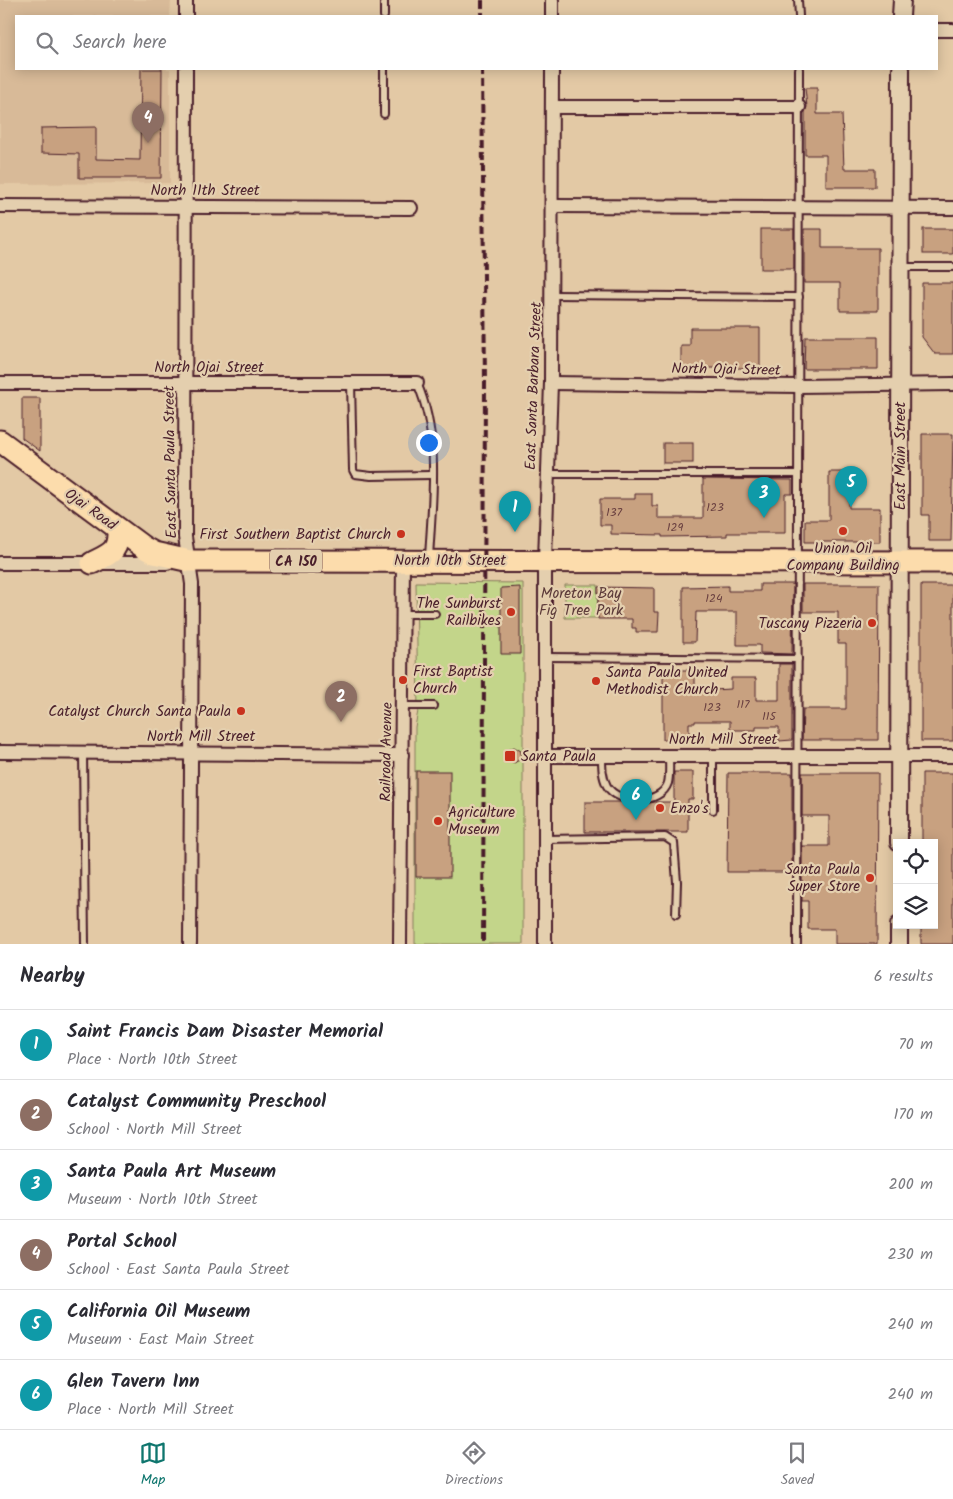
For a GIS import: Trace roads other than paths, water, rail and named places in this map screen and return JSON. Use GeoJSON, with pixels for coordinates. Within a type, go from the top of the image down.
{"type":"FeatureCollection","features":[{"type":"Feature","properties":{"kind":"main road","name":"Ojai Road"},"geometry":{"type":"LineString","coordinates":[[0,441],[118,529],[154,553],[190,561]]}},
{"type":"Feature","properties":{"kind":"main road"},"geometry":{"type":"LineString","coordinates":[[92,563],[115,549],[118,545],[118,529]]}},
{"type":"Feature","properties":{"kind":"main road","name":"North 10th Street"},"geometry":{"type":"LineString","coordinates":[[190,561],[900,562]]}},
{"type":"Feature","properties":{"kind":"main road","name":"CA 150"},"geometry":{"type":"LineString","coordinates":[[900,562],[953,562]]}},
{"type":"Feature","properties":{"kind":"street"},"geometry":{"type":"LineString","coordinates":[[186,0],[186,15]]}},
{"type":"Feature","properties":{"kind":"street"},"geometry":{"type":"LineString","coordinates":[[552,0],[552,15]]}},
{"type":"Feature","properties":{"kind":"street"},"geometry":{"type":"LineString","coordinates":[[902,0],[902,15]]}},
{"type":"Feature","properties":{"kind":"street"},"geometry":{"type":"LineString","coordinates":[[938,30],[953,30]]}},
{"type":"Feature","properties":{"kind":"street","name":"East Santa Paula Street"},"geometry":{"type":"LineString","coordinates":[[186,70],[185,537],[192,584],[190,944]]}},
{"type":"Feature","properties":{"kind":"street","name":"East Santa Barbara Street"},"geometry":{"type":"LineString","coordinates":[[545,944],[545,560],[551,383],[552,70]]}},
{"type":"Feature","properties":{"kind":"street","name":"East Main Street"},"geometry":{"type":"LineString","coordinates":[[899,839],[902,630],[900,562],[901,70]]}},
{"type":"Feature","properties":{"kind":"street"},"geometry":{"type":"LineString","coordinates":[[552,107],[799,107]]}},
{"type":"Feature","properties":{"kind":"street","name":"North 11th Street"},"geometry":{"type":"LineString","coordinates":[[0,206],[186,205],[410,208]]}},
{"type":"Feature","properties":{"kind":"street"},"geometry":{"type":"LineString","coordinates":[[553,206],[953,208]]}},
{"type":"Feature","properties":{"kind":"street","name":"North Ojai Street"},"geometry":{"type":"LineString","coordinates":[[0,383],[417,383]]}},
{"type":"Feature","properties":{"kind":"street","name":"North Ojai Street"},"geometry":{"type":"LineString","coordinates":[[551,383],[798,386],[953,384]]}},
{"type":"Feature","properties":{"kind":"street","name":"Railroad Avenue"},"geometry":{"type":"LineString","coordinates":[[400,944],[404,706],[403,560]]}},
{"type":"Feature","properties":{"kind":"street","name":"North 10th Street"},"geometry":{"type":"LineString","coordinates":[[0,563],[169,564],[190,561]]}},
{"type":"Feature","properties":{"kind":"street","name":"North Mill Street"},"geometry":{"type":"LineString","coordinates":[[0,752],[402,754]]}},
{"type":"Feature","properties":{"kind":"street","name":"North Mill Street"},"geometry":{"type":"LineString","coordinates":[[546,756],[953,756]]}},
{"type":"Feature","properties":{"kind":"street"},"geometry":{"type":"LineString","coordinates":[[899,929],[899,944]]}},
{"type":"Feature","properties":{"kind":"lane"},"geometry":{"type":"LineString","coordinates":[[384,0],[384,15]]}},
{"type":"Feature","properties":{"kind":"lane"},"geometry":{"type":"LineString","coordinates":[[798,0],[799,15]]}},
{"type":"Feature","properties":{"kind":"lane"},"geometry":{"type":"LineString","coordinates":[[384,70],[384,114]]}},
{"type":"Feature","properties":{"kind":"lane"},"geometry":{"type":"LineString","coordinates":[[797,944],[799,70]]}},
{"type":"Feature","properties":{"kind":"lane"},"geometry":{"type":"LineString","coordinates":[[901,268],[953,267]]}},
{"type":"Feature","properties":{"kind":"lane"},"geometry":{"type":"LineString","coordinates":[[552,295],[798,297]]}},
{"type":"Feature","properties":{"kind":"lane"},"geometry":{"type":"LineString","coordinates":[[351,383],[353,470],[355,474],[371,476],[432,475]]}},
{"type":"Feature","properties":{"kind":"lane"},"geometry":{"type":"LineString","coordinates":[[417,383],[429,415],[432,475],[429,561]]}},
{"type":"Feature","properties":{"kind":"lane"},"geometry":{"type":"LineString","coordinates":[[547,474],[798,474]]}},
{"type":"Feature","properties":{"kind":"lane"},"geometry":{"type":"LineString","coordinates":[[404,614],[435,614]]}},
{"type":"Feature","properties":{"kind":"lane"},"geometry":{"type":"LineString","coordinates":[[545,657],[798,660]]}},
{"type":"Feature","properties":{"kind":"lane"},"geometry":{"type":"LineString","coordinates":[[404,706],[434,706]]}},
{"type":"Feature","properties":{"kind":"lane"},"geometry":{"type":"LineString","coordinates":[[83,752],[85,944]]}},
{"type":"Feature","properties":{"kind":"lane"},"geometry":{"type":"LineString","coordinates":[[602,756],[602,773],[608,788],[621,797],[636,799],[650,798],[664,790],[668,783],[668,756]]}},
{"type":"Feature","properties":{"kind":"lane"},"geometry":{"type":"LineString","coordinates":[[713,756],[713,810]]}},
{"type":"Feature","properties":{"kind":"lane"},"geometry":{"type":"LineString","coordinates":[[546,839],[665,837],[674,843],[677,882],[676,914]]}},
{"type":"Feature","properties":{"kind":"railway"},"geometry":{"type":"LineString","coordinates":[[482,0],[482,15]]}},
{"type":"Feature","properties":{"kind":"railway"},"geometry":{"type":"LineString","coordinates":[[482,70],[485,382],[483,944]]}},
{"type":"Feature","properties":{"kind":"place","name":"Portal School"},"geometry":{"type":"Point","coordinates":[148,143]}},
{"type":"Feature","properties":{"kind":"place","name":"California Oil Museum"},"geometry":{"type":"Point","coordinates":[851,507]}},
{"type":"Feature","properties":{"kind":"place","name":"Santa Paula Art Museum"},"geometry":{"type":"Point","coordinates":[764,518]}},
{"type":"Feature","properties":{"kind":"place","name":"Union Oil Company Building"},"geometry":{"type":"Point","coordinates":[843,531]}},
{"type":"Feature","properties":{"kind":"place","name":"Saint Francis Dam Disaster Memorial"},"geometry":{"type":"Point","coordinates":[515,532]}},
{"type":"Feature","properties":{"kind":"place","name":"First Southern Baptist Church"},"geometry":{"type":"Point","coordinates":[401,534]}},
{"type":"Feature","properties":{"kind":"place","name":"The Sunburst Railbikes"},"geometry":{"type":"Point","coordinates":[511,612]}},
{"type":"Feature","properties":{"kind":"place","name":"Tuscany Pizzeria"},"geometry":{"type":"Point","coordinates":[872,623]}},
{"type":"Feature","properties":{"kind":"place","name":"First Baptist Church"},"geometry":{"type":"Point","coordinates":[403,680]}},
{"type":"Feature","properties":{"kind":"place","name":"Santa Paula United Methodist Church"},"geometry":{"type":"Point","coordinates":[596,681]}},
{"type":"Feature","properties":{"kind":"place","name":"Catalyst Church Santa Paula"},"geometry":{"type":"Point","coordinates":[241,711]}},
{"type":"Feature","properties":{"kind":"place","name":"Catalyst Community Preschool"},"geometry":{"type":"Point","coordinates":[341,722]}},
{"type":"Feature","properties":{"kind":"place","name":"Santa Paula"},"geometry":{"type":"Point","coordinates":[510,756]}},
{"type":"Feature","properties":{"kind":"place","name":"Enzo's"},"geometry":{"type":"Point","coordinates":[660,808]}},
{"type":"Feature","properties":{"kind":"place","name":"Glen Tavern Inn"},"geometry":{"type":"Point","coordinates":[636,820]}},
{"type":"Feature","properties":{"kind":"place","name":"Agriculture Museum"},"geometry":{"type":"Point","coordinates":[438,821]}},
{"type":"Feature","properties":{"kind":"place","name":"Santa Paula Super Store"},"geometry":{"type":"Point","coordinates":[870,878]}},
{"type":"Feature","properties":{"kind":"park label","name":"Moreton Bay Fig Tree Park"},"geometry":{"type":"Point","coordinates":[581,602]}}]}
